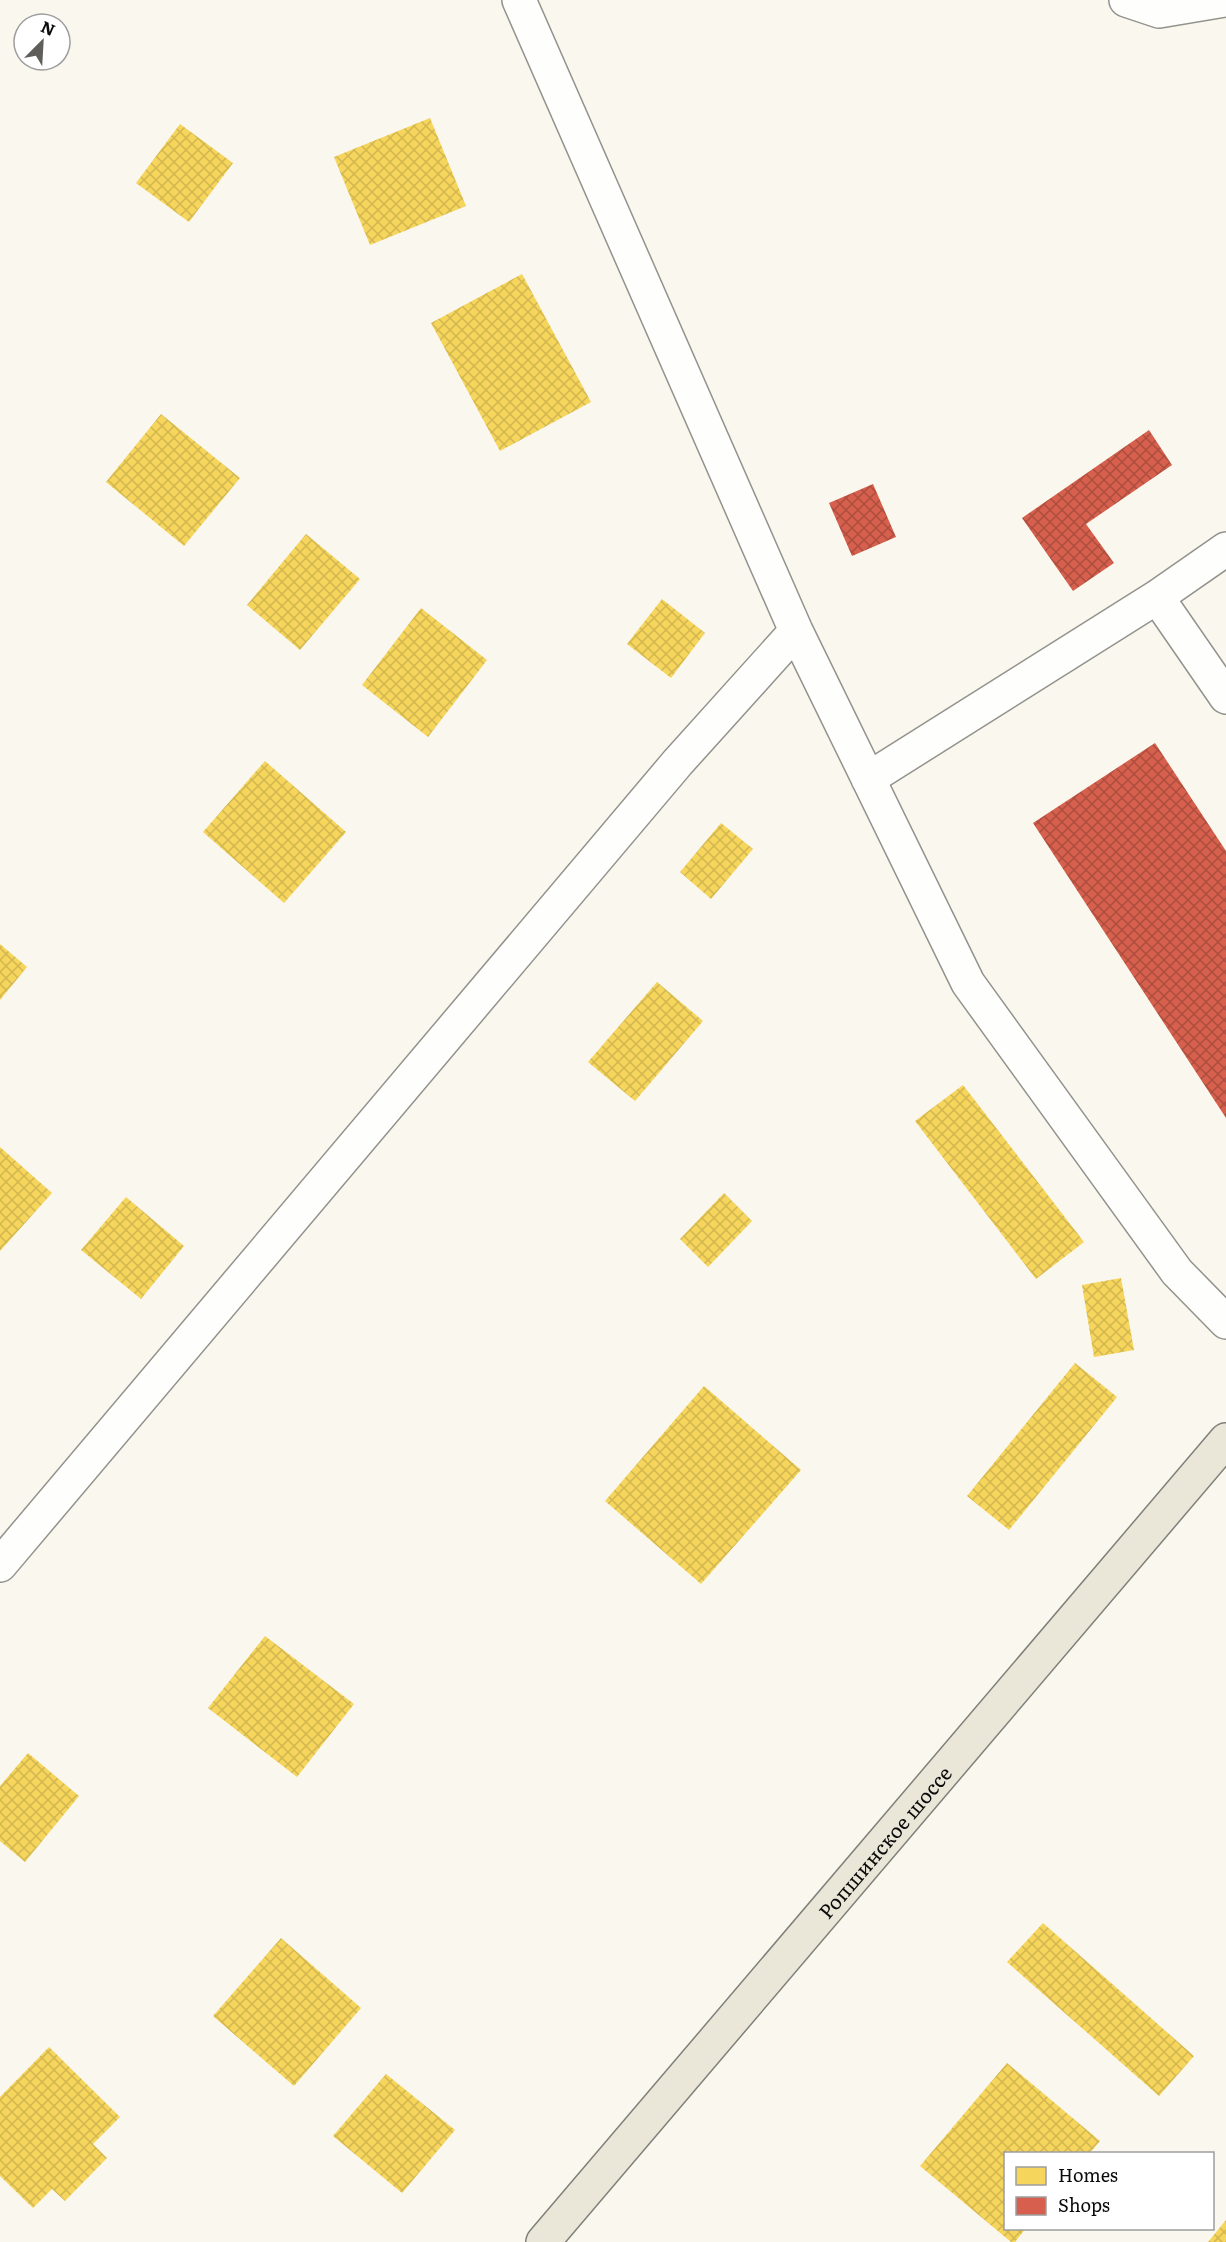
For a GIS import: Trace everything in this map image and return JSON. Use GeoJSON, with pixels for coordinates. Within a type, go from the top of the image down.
{"type":"FeatureCollection","features":[{"type":"Feature","properties":{"kind":"main road","name":"Ропшинское шоссе"},"geometry":{"type":"LineString","coordinates":[[543,2242],[1226,1440]]}},
{"type":"Feature","properties":{"kind":"street"},"geometry":{"type":"LineString","coordinates":[[519,0],[796,631],[968,983],[1177,1272],[1226,1322]]}},
{"type":"Feature","properties":{"kind":"street"},"geometry":{"type":"LineString","coordinates":[[1126,0],[1159,10],[1224,0],[1226,8]]}},
{"type":"Feature","properties":{"kind":"street"},"geometry":{"type":"LineString","coordinates":[[868,779],[1156,597],[1226,549]]}},
{"type":"Feature","properties":{"kind":"street"},"geometry":{"type":"LineString","coordinates":[[1156,597],[1226,697]]}},
{"type":"Feature","properties":{"kind":"street"},"geometry":{"type":"LineString","coordinates":[[0,1565],[678,762],[796,631]]}},
{"type":"Feature","properties":{"kind":"building: Homes"},"geometry":{"type":"Polygon","coordinates":[[[430,118],[466,206],[370,245],[334,157],[430,118]]]}},
{"type":"Feature","properties":{"kind":"building: Homes"},"geometry":{"type":"Polygon","coordinates":[[[180,124],[233,163],[189,222],[136,183],[180,124]]]}},
{"type":"Feature","properties":{"kind":"building: Homes"},"geometry":{"type":"Polygon","coordinates":[[[522,274],[591,402],[500,451],[431,323],[522,274]]]}},
{"type":"Feature","properties":{"kind":"building: Homes"},"geometry":{"type":"Polygon","coordinates":[[[161,414],[240,478],[184,546],[106,482],[161,414]]]}},
{"type":"Feature","properties":{"kind":"building: Homes"},"geometry":{"type":"Polygon","coordinates":[[[306,534],[360,579],[300,650],[247,605],[306,534]]]}},
{"type":"Feature","properties":{"kind":"building: Homes"},"geometry":{"type":"Polygon","coordinates":[[[662,599],[705,633],[671,678],[627,644],[662,599]]]}},
{"type":"Feature","properties":{"kind":"building: Homes"},"geometry":{"type":"Polygon","coordinates":[[[421,608],[487,660],[428,737],[362,685],[421,608]]]}},
{"type":"Feature","properties":{"kind":"building: Homes"},"geometry":{"type":"Polygon","coordinates":[[[265,761],[346,832],[284,903],[203,832],[265,761]]]}},
{"type":"Feature","properties":{"kind":"building: Homes"},"geometry":{"type":"Polygon","coordinates":[[[721,823],[753,849],[711,899],[680,872],[721,823]]]}},
{"type":"Feature","properties":{"kind":"building: Homes"},"geometry":{"type":"Polygon","coordinates":[[[0,944],[27,967],[0,1000],[0,944]]]}},
{"type":"Feature","properties":{"kind":"building: Homes"},"geometry":{"type":"Polygon","coordinates":[[[657,982],[703,1021],[635,1101],[588,1062],[657,982]]]}},
{"type":"Feature","properties":{"kind":"building: Homes"},"geometry":{"type":"Polygon","coordinates":[[[963,1085],[1084,1242],[1036,1279],[915,1121],[963,1085]]]}},
{"type":"Feature","properties":{"kind":"building: Homes"},"geometry":{"type":"Polygon","coordinates":[[[0,1147],[52,1193],[0,1251],[0,1147]]]}},
{"type":"Feature","properties":{"kind":"building: Homes"},"geometry":{"type":"Polygon","coordinates":[[[724,1193],[752,1221],[708,1267],[680,1239],[724,1193]]]}},
{"type":"Feature","properties":{"kind":"building: Homes"},"geometry":{"type":"Polygon","coordinates":[[[126,1197],[184,1246],[141,1299],[81,1250],[126,1197]]]}},
{"type":"Feature","properties":{"kind":"building: Homes"},"geometry":{"type":"Polygon","coordinates":[[[1121,1278],[1134,1350],[1094,1357],[1082,1285],[1121,1278]]]}},
{"type":"Feature","properties":{"kind":"building: Homes"},"geometry":{"type":"Polygon","coordinates":[[[1075,1363],[1117,1397],[1009,1530],[967,1496],[1075,1363]]]}},
{"type":"Feature","properties":{"kind":"building: Homes"},"geometry":{"type":"Polygon","coordinates":[[[704,1386],[801,1470],[701,1584],[605,1501],[704,1386]]]}},
{"type":"Feature","properties":{"kind":"building: Homes"},"geometry":{"type":"Polygon","coordinates":[[[265,1636],[354,1704],[297,1777],[208,1708],[265,1636]]]}},
{"type":"Feature","properties":{"kind":"building: Homes"},"geometry":{"type":"Polygon","coordinates":[[[28,1753],[79,1796],[25,1862],[0,1841],[0,1786],[28,1753]]]}},
{"type":"Feature","properties":{"kind":"building: Homes"},"geometry":{"type":"Polygon","coordinates":[[[1043,1923],[1194,2056],[1159,2096],[1007,1962],[1043,1923]]]}},
{"type":"Feature","properties":{"kind":"building: Homes"},"geometry":{"type":"Polygon","coordinates":[[[281,1938],[361,2008],[294,2086],[213,2016],[281,1938]]]}},
{"type":"Feature","properties":{"kind":"building: Homes"},"geometry":{"type":"Polygon","coordinates":[[[49,2047],[120,2117],[93,2144],[107,2158],[65,2201],[52,2189],[33,2208],[0,2176],[0,2097],[49,2047]]]}},
{"type":"Feature","properties":{"kind":"building: Homes"},"geometry":{"type":"Polygon","coordinates":[[[1007,2063],[1100,2141],[1091,2152],[1004,2152],[1004,2230],[1024,2230],[1015,2242],[1011,2242],[920,2166],[1007,2063]]]}},
{"type":"Feature","properties":{"kind":"building: Homes"},"geometry":{"type":"Polygon","coordinates":[[[386,2074],[455,2130],[402,2193],[333,2136],[386,2074]]]}},
{"type":"Feature","properties":{"kind":"building: Homes"},"geometry":{"type":"Polygon","coordinates":[[[1226,2220],[1226,2242],[1208,2242],[1226,2220]]]}},
{"type":"Feature","properties":{"kind":"building: Shops"},"geometry":{"type":"Polygon","coordinates":[[[1149,430],[1172,465],[1086,524],[1114,563],[1073,591],[1022,518],[1149,430]]]}},
{"type":"Feature","properties":{"kind":"building: Shops"},"geometry":{"type":"Polygon","coordinates":[[[873,484],[896,537],[852,556],[829,503],[873,484]]]}},
{"type":"Feature","properties":{"kind":"building: Shops"},"geometry":{"type":"Polygon","coordinates":[[[1155,743],[1226,851],[1226,1118],[1033,823],[1155,743]]]}}]}
